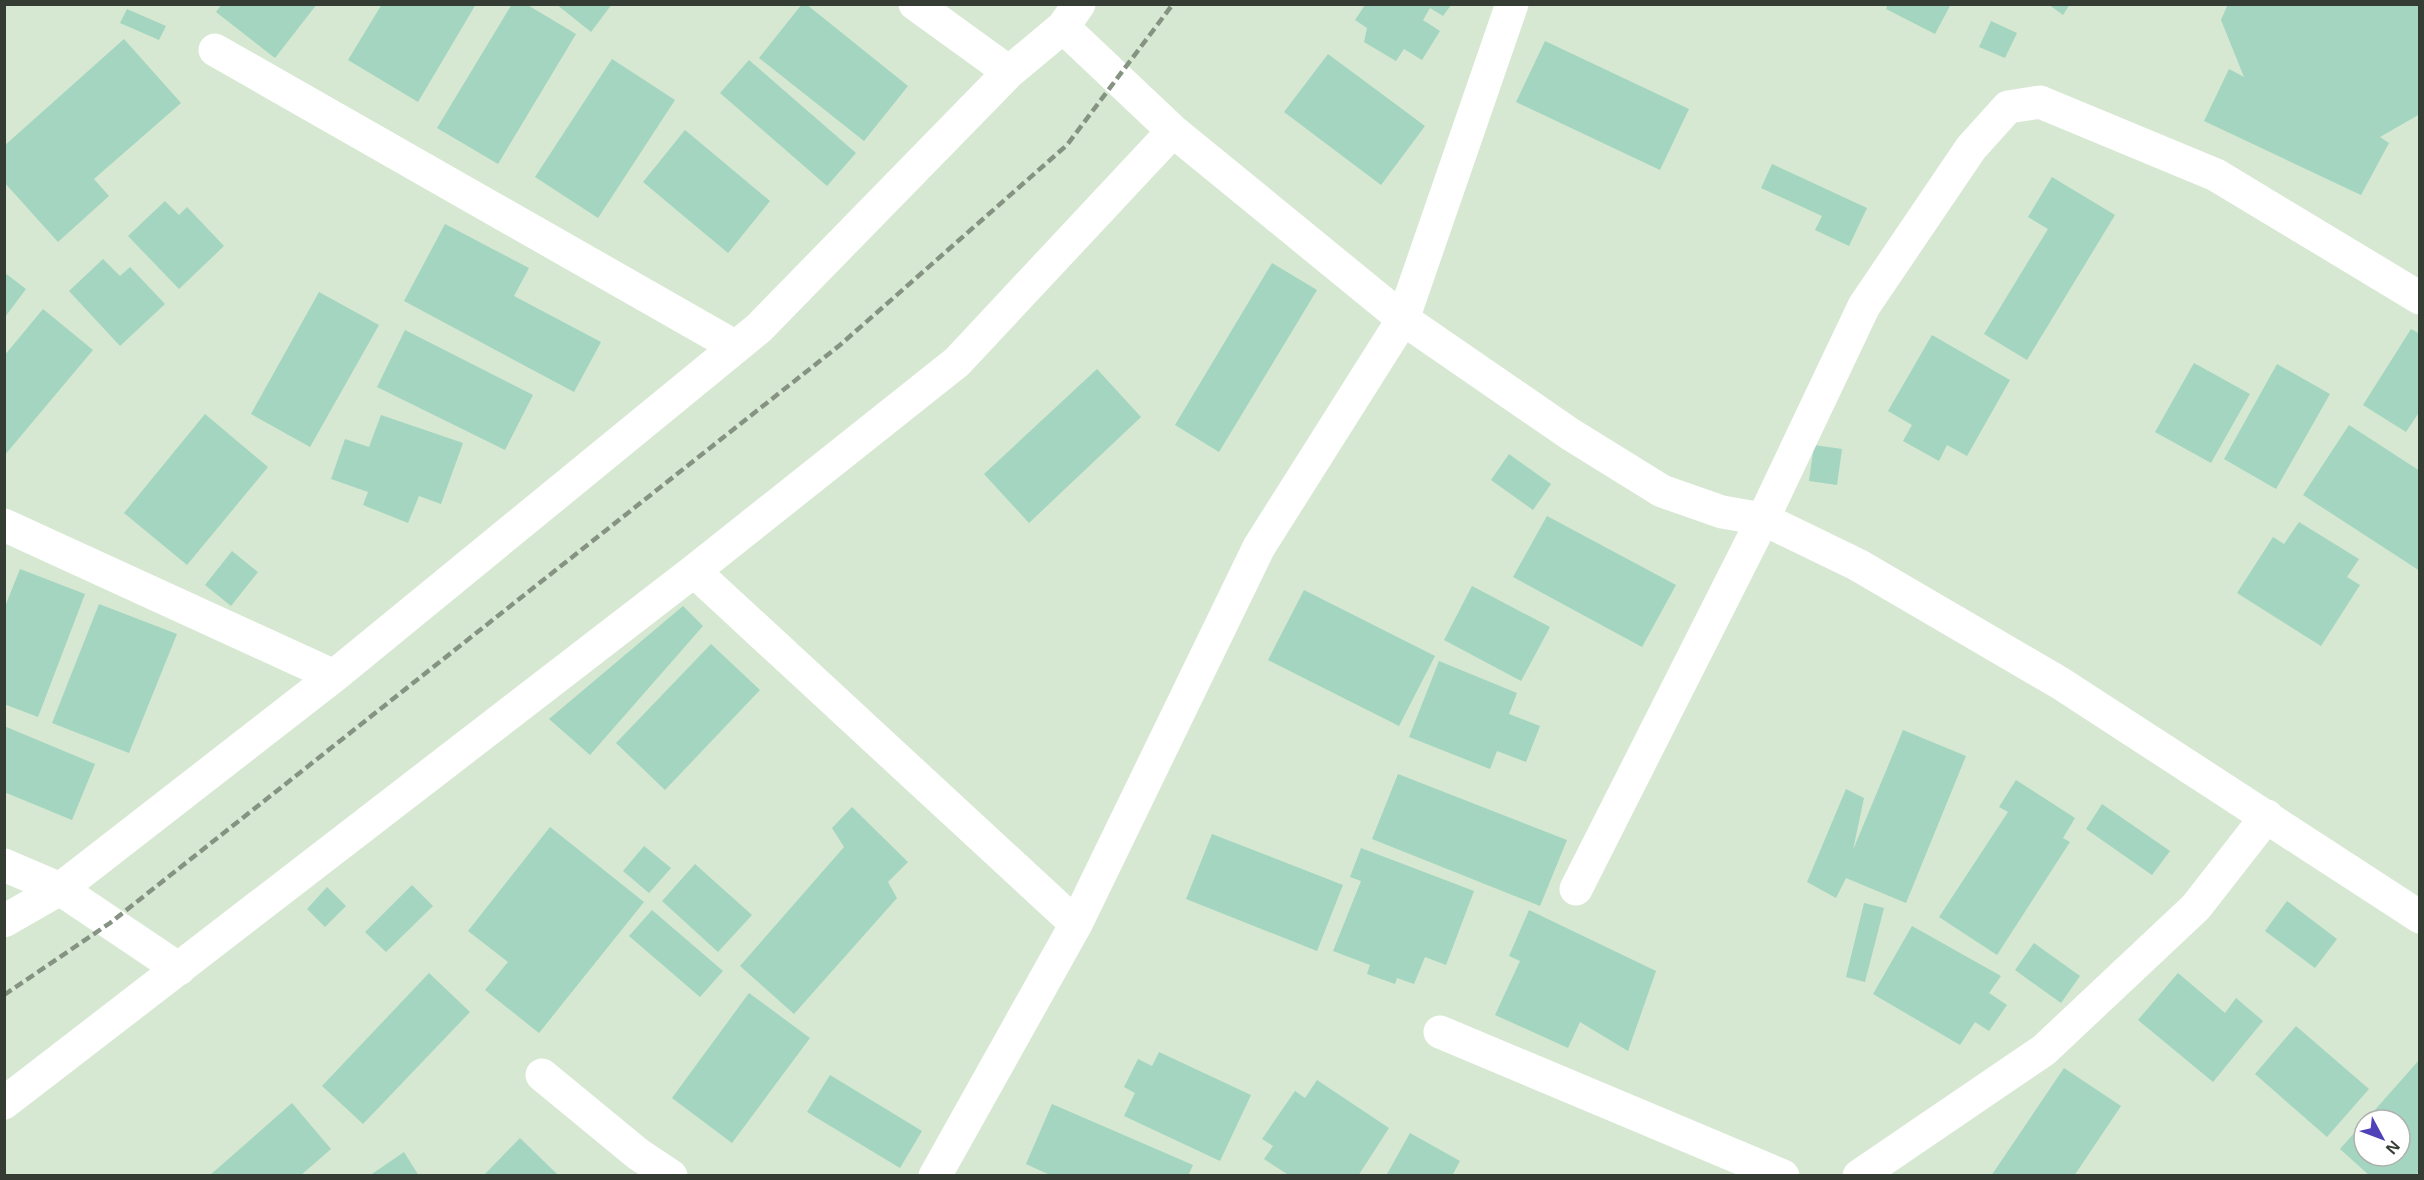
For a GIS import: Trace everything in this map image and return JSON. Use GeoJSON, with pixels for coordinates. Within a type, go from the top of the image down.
{"type":"FeatureCollection","features":[{"type":"Feature","properties":{"kind":"street"},"geometry":{"type":"LineString","coordinates":[[915,4],[1009,72]]}},
{"type":"Feature","properties":{"kind":"street"},"geometry":{"type":"LineString","coordinates":[[935,1176],[1076,924],[1259,547],[1403,319],[1512,4]]}},
{"type":"Feature","properties":{"kind":"street"},"geometry":{"type":"LineString","coordinates":[[4,921],[60,889],[334,676],[759,328],[1009,72],[1071,16],[1173,131],[1403,319],[1570,434],[1662,491],[1722,512],[1763,519],[1858,565],[2050,677],[2420,917]]}},
{"type":"Feature","properties":{"kind":"street"},"geometry":{"type":"LineString","coordinates":[[215,50],[736,347]]}},
{"type":"Feature","properties":{"kind":"street"},"geometry":{"type":"LineString","coordinates":[[1576,889],[1763,519],[1864,306],[1971,148],[2008,107],[2040,102],[2216,175],[2420,298]]}},
{"type":"Feature","properties":{"kind":"street"},"geometry":{"type":"LineString","coordinates":[[4,1103],[694,571],[957,362],[1173,131]]}},
{"type":"Feature","properties":{"kind":"street"},"geometry":{"type":"LineString","coordinates":[[4,525],[334,676]]}},
{"type":"Feature","properties":{"kind":"street"},"geometry":{"type":"LineString","coordinates":[[694,571],[1076,924]]}},
{"type":"Feature","properties":{"kind":"street"},"geometry":{"type":"LineString","coordinates":[[1859,1176],[2044,1050],[2196,907],[2267,816]]}},
{"type":"Feature","properties":{"kind":"street"},"geometry":{"type":"LineString","coordinates":[[4,865],[60,889],[179,969]]}},
{"type":"Feature","properties":{"kind":"street"},"geometry":{"type":"LineString","coordinates":[[1440,1032],[1783,1176]]}},
{"type":"Feature","properties":{"kind":"street"},"geometry":{"type":"LineString","coordinates":[[542,1075],[638,1154],[671,1176]]}},
{"type":"Feature","properties":{"kind":"building"},"geometry":{"type":"Polygon","coordinates":[[[222,4],[317,4],[275,58],[216,12],[222,4]]]}},
{"type":"Feature","properties":{"kind":"building"},"geometry":{"type":"Polygon","coordinates":[[[382,4],[476,4],[418,102],[348,60],[382,4]]]}},
{"type":"Feature","properties":{"kind":"building"},"geometry":{"type":"Polygon","coordinates":[[[512,4],[526,4],[576,34],[498,164],[437,128],[512,4]]]}},
{"type":"Feature","properties":{"kind":"building"},"geometry":{"type":"Polygon","coordinates":[[[556,4],[612,4],[591,32],[556,4]]]}},
{"type":"Feature","properties":{"kind":"building"},"geometry":{"type":"Polygon","coordinates":[[[802,4],[806,4],[908,86],[864,141],[759,58],[802,4]]]}},
{"type":"Feature","properties":{"kind":"building"},"geometry":{"type":"Polygon","coordinates":[[[1888,4],[1951,4],[1935,34],[1886,9],[1888,4]]]}},
{"type":"Feature","properties":{"kind":"building"},"geometry":{"type":"Polygon","coordinates":[[[2048,4],[2070,4],[2063,15],[2048,4]]]}},
{"type":"Feature","properties":{"kind":"building"},"geometry":{"type":"Polygon","coordinates":[[[2228,4],[2420,4],[2420,114],[2380,137],[2389,143],[2361,195],[2204,121],[2229,69],[2244,77],[2221,20],[2228,4]]]}},
{"type":"Feature","properties":{"kind":"building"},"geometry":{"type":"Polygon","coordinates":[[[1365,5],[1451,5],[1443,16],[1430,8],[1423,20],[1440,31],[1422,60],[1404,49],[1396,61],[1364,42],[1367,28],[1355,20],[1365,5]]]}},
{"type":"Feature","properties":{"kind":"building"},"geometry":{"type":"Polygon","coordinates":[[[127,9],[166,26],[159,40],[120,23],[127,9]]]}},
{"type":"Feature","properties":{"kind":"building"},"geometry":{"type":"Polygon","coordinates":[[[1991,21],[2017,33],[2005,58],[1979,47],[1991,21]]]}},
{"type":"Feature","properties":{"kind":"building"},"geometry":{"type":"Polygon","coordinates":[[[124,39],[181,103],[94,179],[109,196],[58,242],[4,182],[4,146],[124,39]]]}},
{"type":"Feature","properties":{"kind":"building"},"geometry":{"type":"Polygon","coordinates":[[[1545,41],[1689,109],[1660,170],[1516,102],[1545,41]]]}},
{"type":"Feature","properties":{"kind":"building"},"geometry":{"type":"Polygon","coordinates":[[[1328,54],[1425,126],[1381,185],[1284,112],[1328,54]]]}},
{"type":"Feature","properties":{"kind":"building"},"geometry":{"type":"Polygon","coordinates":[[[612,59],[675,100],[598,218],[535,177],[612,59]]]}},
{"type":"Feature","properties":{"kind":"building"},"geometry":{"type":"Polygon","coordinates":[[[749,60],[856,153],[827,186],[720,93],[749,60]]]}},
{"type":"Feature","properties":{"kind":"building"},"geometry":{"type":"Polygon","coordinates":[[[685,130],[770,201],[728,253],[643,182],[685,130]]]}},
{"type":"Feature","properties":{"kind":"building"},"geometry":{"type":"Polygon","coordinates":[[[1772,164],[1867,208],[1849,246],[1815,230],[1822,216],[1761,188],[1772,164]]]}},
{"type":"Feature","properties":{"kind":"building"},"geometry":{"type":"Polygon","coordinates":[[[2052,177],[2115,215],[2027,360],[1984,334],[2048,229],[2028,217],[2052,177]]]}},
{"type":"Feature","properties":{"kind":"building"},"geometry":{"type":"Polygon","coordinates":[[[165,201],[179,215],[187,207],[224,246],[179,289],[128,236],[165,201]]]}},
{"type":"Feature","properties":{"kind":"building"},"geometry":{"type":"Polygon","coordinates":[[[445,224],[529,268],[514,296],[601,342],[574,392],[404,301],[445,224]]]}},
{"type":"Feature","properties":{"kind":"building"},"geometry":{"type":"Polygon","coordinates":[[[103,259],[120,276],[130,267],[165,304],[120,346],[69,291],[103,259]]]}},
{"type":"Feature","properties":{"kind":"building"},"geometry":{"type":"Polygon","coordinates":[[[1272,263],[1317,290],[1219,452],[1175,425],[1272,263]]]}},
{"type":"Feature","properties":{"kind":"building"},"geometry":{"type":"Polygon","coordinates":[[[5,273],[26,289],[5,317],[5,273]]]}},
{"type":"Feature","properties":{"kind":"building"},"geometry":{"type":"Polygon","coordinates":[[[319,292],[379,325],[310,447],[251,414],[319,292]]]}},
{"type":"Feature","properties":{"kind":"building"},"geometry":{"type":"Polygon","coordinates":[[[43,309],[93,350],[4,456],[4,356],[43,309]]]}},
{"type":"Feature","properties":{"kind":"building"},"geometry":{"type":"Polygon","coordinates":[[[2411,329],[2420,334],[2420,411],[2406,432],[2363,405],[2411,329]]]}},
{"type":"Feature","properties":{"kind":"building"},"geometry":{"type":"Polygon","coordinates":[[[405,330],[533,395],[505,450],[377,387],[405,330]]]}},
{"type":"Feature","properties":{"kind":"building"},"geometry":{"type":"Polygon","coordinates":[[[1932,335],[2010,380],[1967,456],[1947,445],[1939,461],[1903,441],[1912,425],[1888,411],[1932,335]]]}},
{"type":"Feature","properties":{"kind":"building"},"geometry":{"type":"Polygon","coordinates":[[[2194,363],[2250,394],[2211,463],[2155,432],[2194,363]]]}},
{"type":"Feature","properties":{"kind":"building"},"geometry":{"type":"Polygon","coordinates":[[[2277,364],[2330,394],[2276,489],[2224,459],[2277,364]]]}},
{"type":"Feature","properties":{"kind":"building"},"geometry":{"type":"Polygon","coordinates":[[[1097,369],[1141,417],[1029,523],[984,474],[1097,369]]]}},
{"type":"Feature","properties":{"kind":"building"},"geometry":{"type":"Polygon","coordinates":[[[205,414],[268,467],[187,565],[124,513],[205,414]]]}},
{"type":"Feature","properties":{"kind":"building"},"geometry":{"type":"Polygon","coordinates":[[[381,415],[463,443],[441,504],[419,496],[408,523],[363,505],[368,492],[331,479],[345,439],[369,447],[381,415]]]}},
{"type":"Feature","properties":{"kind":"building"},"geometry":{"type":"Polygon","coordinates":[[[2349,425],[2420,471],[2420,571],[2303,495],[2349,425]]]}},
{"type":"Feature","properties":{"kind":"building"},"geometry":{"type":"Polygon","coordinates":[[[1814,445],[1842,449],[1837,485],[1809,481],[1814,445]]]}},
{"type":"Feature","properties":{"kind":"building"},"geometry":{"type":"Polygon","coordinates":[[[1509,454],[1551,484],[1533,510],[1491,480],[1509,454]]]}},
{"type":"Feature","properties":{"kind":"building"},"geometry":{"type":"Polygon","coordinates":[[[1547,516],[1676,585],[1642,647],[1513,577],[1547,516]]]}},
{"type":"Feature","properties":{"kind":"building"},"geometry":{"type":"Polygon","coordinates":[[[2299,522],[2359,559],[2347,577],[2360,585],[2321,646],[2237,593],[2273,537],[2284,544],[2299,522]]]}},
{"type":"Feature","properties":{"kind":"building"},"geometry":{"type":"Polygon","coordinates":[[[232,551],[258,572],[231,606],[205,585],[232,551]]]}},
{"type":"Feature","properties":{"kind":"building"},"geometry":{"type":"Polygon","coordinates":[[[20,569],[85,594],[38,717],[4,704],[4,609],[20,569]]]}},
{"type":"Feature","properties":{"kind":"building"},"geometry":{"type":"Polygon","coordinates":[[[1472,586],[1550,627],[1521,681],[1444,640],[1472,586]]]}},
{"type":"Feature","properties":{"kind":"building"},"geometry":{"type":"Polygon","coordinates":[[[1304,590],[1435,656],[1399,726],[1268,660],[1304,590]]]}},
{"type":"Feature","properties":{"kind":"building"},"geometry":{"type":"Polygon","coordinates":[[[99,604],[177,634],[129,753],[52,723],[99,604]]]}},
{"type":"Feature","properties":{"kind":"building"},"geometry":{"type":"Polygon","coordinates":[[[683,606],[703,626],[590,755],[549,719],[683,606]]]}},
{"type":"Feature","properties":{"kind":"building"},"geometry":{"type":"Polygon","coordinates":[[[711,644],[760,690],[665,790],[616,743],[711,644]]]}},
{"type":"Feature","properties":{"kind":"building"},"geometry":{"type":"Polygon","coordinates":[[[1439,661],[1517,693],[1509,714],[1540,726],[1526,762],[1497,751],[1490,769],[1409,737],[1439,661]]]}},
{"type":"Feature","properties":{"kind":"building"},"geometry":{"type":"Polygon","coordinates":[[[4,726],[95,764],[72,820],[4,792],[4,726]]]}},
{"type":"Feature","properties":{"kind":"building"},"geometry":{"type":"Polygon","coordinates":[[[1903,730],[1966,756],[1906,903],[1846,878],[1836,898],[1807,882],[1846,789],[1864,798],[1853,850],[1903,730]]]}},
{"type":"Feature","properties":{"kind":"building"},"geometry":{"type":"Polygon","coordinates":[[[1398,774],[1567,840],[1540,906],[1372,839],[1398,774]]]}},
{"type":"Feature","properties":{"kind":"building"},"geometry":{"type":"Polygon","coordinates":[[[2016,780],[2075,818],[2063,838],[2070,842],[1997,955],[1939,917],[2008,812],[1999,807],[2016,780]]]}},
{"type":"Feature","properties":{"kind":"building"},"geometry":{"type":"Polygon","coordinates":[[[2102,804],[2170,851],[2152,875],[2086,829],[2102,804]]]}},
{"type":"Feature","properties":{"kind":"building"},"geometry":{"type":"Polygon","coordinates":[[[852,807],[908,862],[888,882],[897,898],[794,1014],[740,966],[844,847],[832,828],[852,807]]]}},
{"type":"Feature","properties":{"kind":"building"},"geometry":{"type":"Polygon","coordinates":[[[550,827],[644,902],[539,1033],[485,990],[508,962],[468,931],[550,827]]]}},
{"type":"Feature","properties":{"kind":"building"},"geometry":{"type":"Polygon","coordinates":[[[1212,834],[1343,885],[1317,951],[1186,899],[1212,834]]]}},
{"type":"Feature","properties":{"kind":"building"},"geometry":{"type":"Polygon","coordinates":[[[644,846],[671,868],[649,893],[623,871],[644,846]]]}},
{"type":"Feature","properties":{"kind":"building"},"geometry":{"type":"Polygon","coordinates":[[[1361,848],[1474,891],[1446,965],[1425,957],[1414,984],[1397,978],[1395,984],[1367,974],[1370,965],[1333,951],[1361,881],[1350,877],[1361,848]]]}},
{"type":"Feature","properties":{"kind":"building"},"geometry":{"type":"Polygon","coordinates":[[[695,864],[752,915],[718,952],[662,901],[695,864]]]}},
{"type":"Feature","properties":{"kind":"building"},"geometry":{"type":"Polygon","coordinates":[[[412,885],[433,906],[386,952],[365,932],[412,885]]]}},
{"type":"Feature","properties":{"kind":"building"},"geometry":{"type":"Polygon","coordinates":[[[327,887],[346,906],[325,927],[307,909],[327,887]]]}},
{"type":"Feature","properties":{"kind":"building"},"geometry":{"type":"Polygon","coordinates":[[[2287,901],[2337,939],[2315,968],[2265,931],[2287,901]]]}},
{"type":"Feature","properties":{"kind":"building"},"geometry":{"type":"Polygon","coordinates":[[[1864,903],[1884,908],[1865,982],[1846,977],[1864,903]]]}},
{"type":"Feature","properties":{"kind":"building"},"geometry":{"type":"Polygon","coordinates":[[[652,910],[723,971],[700,997],[629,936],[652,910]]]}},
{"type":"Feature","properties":{"kind":"building"},"geometry":{"type":"Polygon","coordinates":[[[1529,910],[1656,971],[1628,1051],[1580,1022],[1568,1048],[1495,1015],[1520,961],[1509,956],[1529,910]]]}},
{"type":"Feature","properties":{"kind":"building"},"geometry":{"type":"Polygon","coordinates":[[[1912,926],[2001,976],[1989,993],[2007,1005],[1989,1031],[1975,1022],[1960,1045],[1873,994],[1912,926]]]}},
{"type":"Feature","properties":{"kind":"building"},"geometry":{"type":"Polygon","coordinates":[[[2034,943],[2080,976],[2061,1003],[2015,970],[2034,943]]]}},
{"type":"Feature","properties":{"kind":"building"},"geometry":{"type":"Polygon","coordinates":[[[429,973],[470,1012],[363,1124],[322,1086],[429,973]]]}},
{"type":"Feature","properties":{"kind":"building"},"geometry":{"type":"Polygon","coordinates":[[[2178,973],[2225,1013],[2236,998],[2263,1021],[2213,1082],[2138,1020],[2178,973]]]}},
{"type":"Feature","properties":{"kind":"building"},"geometry":{"type":"Polygon","coordinates":[[[749,993],[810,1038],[732,1143],[672,1098],[749,993]]]}},
{"type":"Feature","properties":{"kind":"building"},"geometry":{"type":"Polygon","coordinates":[[[2296,1026],[2369,1089],[2327,1137],[2255,1074],[2296,1026]]]}},
{"type":"Feature","properties":{"kind":"building"},"geometry":{"type":"Polygon","coordinates":[[[1159,1052],[1251,1095],[1220,1161],[1124,1116],[1135,1093],[1124,1087],[1138,1059],[1152,1066],[1159,1052]]]}},
{"type":"Feature","properties":{"kind":"building"},"geometry":{"type":"Polygon","coordinates":[[[2420,1059],[2420,1170],[2415,1176],[2370,1176],[2361,1168],[2412,1168],[2412,1108],[2377,1108],[2420,1059]]]}},
{"type":"Feature","properties":{"kind":"building"},"geometry":{"type":"Polygon","coordinates":[[[2064,1068],[2121,1106],[2074,1176],[1991,1176],[2064,1068]]]}},
{"type":"Feature","properties":{"kind":"building"},"geometry":{"type":"Polygon","coordinates":[[[830,1075],[922,1131],[900,1168],[807,1112],[830,1075]]]}},
{"type":"Feature","properties":{"kind":"building"},"geometry":{"type":"Polygon","coordinates":[[[1317,1080],[1389,1128],[1358,1176],[1290,1176],[1264,1159],[1273,1146],[1262,1139],[1295,1091],[1305,1098],[1317,1080]]]}},
{"type":"Feature","properties":{"kind":"building"},"geometry":{"type":"Polygon","coordinates":[[[292,1103],[331,1149],[300,1176],[209,1176],[292,1103]]]}},
{"type":"Feature","properties":{"kind":"building"},"geometry":{"type":"Polygon","coordinates":[[[1052,1104],[1193,1165],[1188,1176],[1052,1176],[1026,1164],[1052,1104]]]}},
{"type":"Feature","properties":{"kind":"building"},"geometry":{"type":"Polygon","coordinates":[[[1410,1133],[1460,1161],[1452,1176],[1386,1176],[1410,1133]]]}},
{"type":"Feature","properties":{"kind":"building"},"geometry":{"type":"Polygon","coordinates":[[[2352,1136],[2352,1160],[2340,1149],[2352,1136]]]}},
{"type":"Feature","properties":{"kind":"building"},"geometry":{"type":"Polygon","coordinates":[[[520,1138],[559,1176],[483,1176],[520,1138]]]}},
{"type":"Feature","properties":{"kind":"building"},"geometry":{"type":"Polygon","coordinates":[[[404,1152],[419,1176],[369,1176],[404,1152]]]}},
{"type":"Feature","properties":{"kind":"railway"},"geometry":{"type":"LineString","coordinates":[[4,995],[110,923],[840,345],[1067,145],[1173,4]]}}]}
